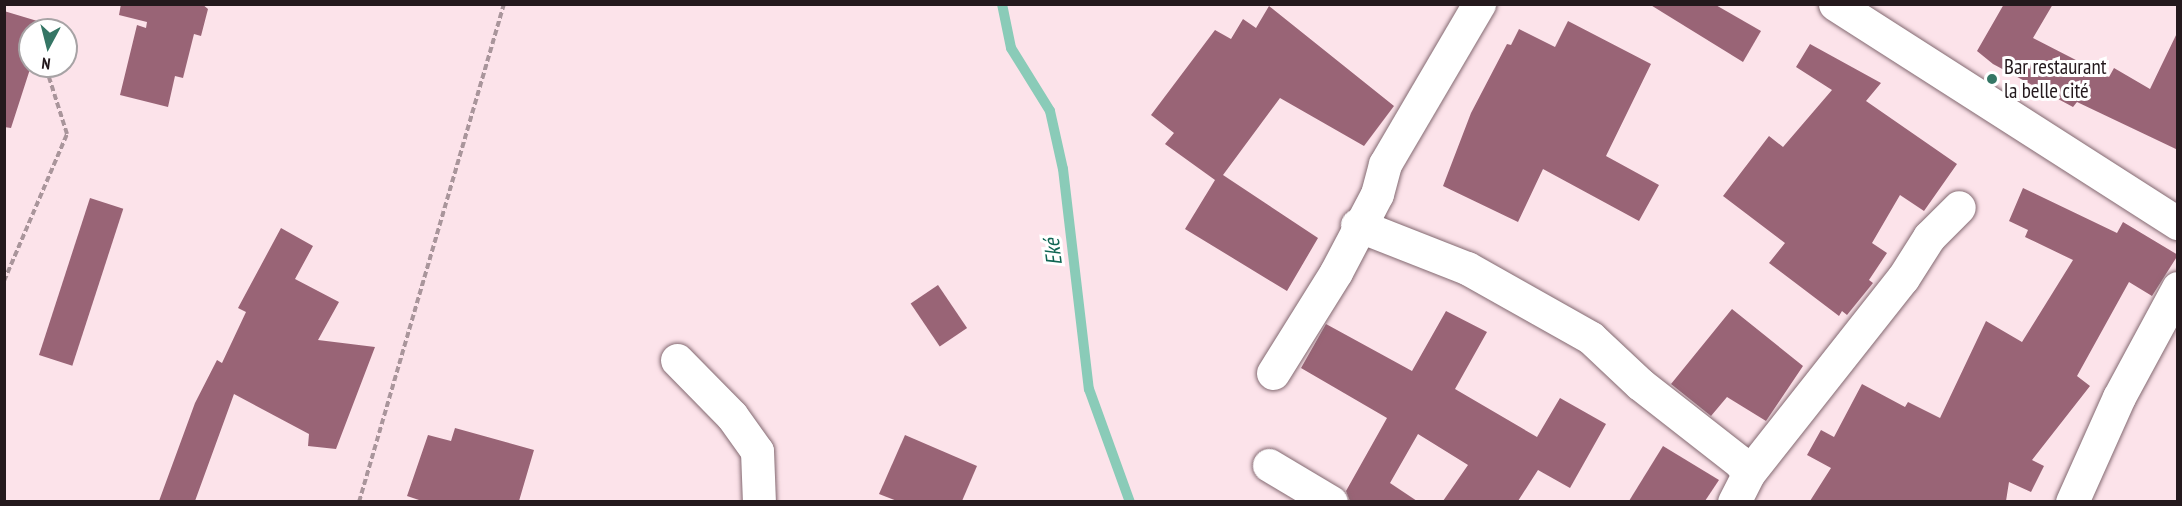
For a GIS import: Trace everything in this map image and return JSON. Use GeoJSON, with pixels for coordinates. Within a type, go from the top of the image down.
{"type":"FeatureCollection","features":[{"type":"Feature","properties":{"kind":"street"},"geometry":{"type":"LineString","coordinates":[[1273,373],[1336,272],[1357,225],[1377,194],[1386,164],[1479,4]]}},
{"type":"Feature","properties":{"kind":"street"},"geometry":{"type":"LineString","coordinates":[[1835,4],[2178,223]]}},
{"type":"Feature","properties":{"kind":"street"},"geometry":{"type":"LineString","coordinates":[[1741,488],[1904,278],[1929,237],[1959,207]]}},
{"type":"Feature","properties":{"kind":"street"},"geometry":{"type":"LineString","coordinates":[[1357,225],[1467,268],[1591,338],[1640,384],[1740,462],[1741,488]]}},
{"type":"Feature","properties":{"kind":"street"},"geometry":{"type":"LineString","coordinates":[[2072,501],[2119,397],[2178,288]]}},
{"type":"Feature","properties":{"kind":"street"},"geometry":{"type":"LineString","coordinates":[[677,360],[732,416],[757,451],[759,501]]}},
{"type":"Feature","properties":{"kind":"street"},"geometry":{"type":"LineString","coordinates":[[1269,465],[1331,501]]}},
{"type":"Feature","properties":{"kind":"path"},"geometry":{"type":"LineString","coordinates":[[359,501],[504,4]]}},
{"type":"Feature","properties":{"kind":"path"},"geometry":{"type":"LineString","coordinates":[[4,281],[67,134],[49,78]]}},
{"type":"Feature","properties":{"kind":"building"},"geometry":{"type":"Polygon","coordinates":[[[121,4],[202,4],[208,9],[201,36],[194,34],[183,78],[175,76],[168,107],[120,95],[137,25],[146,28],[147,22],[119,15],[121,4]]]}},
{"type":"Feature","properties":{"kind":"building"},"geometry":{"type":"Polygon","coordinates":[[[1649,4],[1714,4],[1761,31],[1743,62],[1649,4]]]}},
{"type":"Feature","properties":{"kind":"building"},"geometry":{"type":"Polygon","coordinates":[[[2004,4],[2053,4],[2033,38],[2109,77],[2114,68],[2150,89],[2178,31],[2178,150],[2077,102],[2073,107],[1993,64],[1977,51],[2004,4]]]}},
{"type":"Feature","properties":{"kind":"building"},"geometry":{"type":"Polygon","coordinates":[[[1269,6],[1394,106],[1364,146],[1280,98],[1223,175],[1318,238],[1287,291],[1185,229],[1215,180],[1165,144],[1174,133],[1151,115],[1215,30],[1231,39],[1243,19],[1256,28],[1269,6]]]}},
{"type":"Feature","properties":{"kind":"building"},"geometry":{"type":"Polygon","coordinates":[[[4,11],[27,18],[18,18],[18,78],[27,78],[11,128],[4,127],[4,11]]]}},
{"type":"Feature","properties":{"kind":"building"},"geometry":{"type":"Polygon","coordinates":[[[1568,21],[1651,64],[1606,156],[1659,185],[1639,221],[1543,169],[1518,222],[1443,186],[1471,113],[1507,44],[1511,45],[1519,29],[1555,47],[1568,21]]]}},
{"type":"Feature","properties":{"kind":"building"},"geometry":{"type":"Polygon","coordinates":[[[1810,44],[1881,83],[1866,101],[1957,164],[1924,211],[1900,195],[1872,243],[1887,253],[1869,280],[1873,283],[1847,315],[1842,311],[1839,316],[1769,263],[1785,243],[1723,196],[1769,136],[1783,147],[1832,90],[1796,67],[1810,44]]]}},
{"type":"Feature","properties":{"kind":"building"},"geometry":{"type":"Polygon","coordinates":[[[2023,188],[2117,233],[2123,222],[2178,255],[2152,296],[2129,282],[2077,376],[2090,386],[2032,460],[2044,466],[2031,492],[2009,482],[2006,501],[1810,501],[1831,468],[1807,455],[1821,430],[1834,437],[1862,384],[1905,407],[1908,402],[1940,418],[1986,321],[2022,342],[2073,260],[2025,237],[2028,230],[2009,221],[2023,188]]]}},
{"type":"Feature","properties":{"kind":"building"},"geometry":{"type":"Polygon","coordinates":[[[90,198],[123,209],[72,366],[39,355],[90,198]]]}},
{"type":"Feature","properties":{"kind":"building"},"geometry":{"type":"Polygon","coordinates":[[[281,228],[313,246],[295,279],[339,302],[318,340],[375,347],[336,449],[308,446],[309,434],[234,394],[195,501],[159,501],[195,403],[217,360],[222,363],[246,312],[238,308],[281,228]]]}},
{"type":"Feature","properties":{"kind":"building"},"geometry":{"type":"Polygon","coordinates":[[[938,285],[967,328],[940,347],[911,303],[938,285]]]}},
{"type":"Feature","properties":{"kind":"building"},"geometry":{"type":"Polygon","coordinates":[[[1732,309],[1803,366],[1766,421],[1727,397],[1711,416],[1671,384],[1732,309]]]}},
{"type":"Feature","properties":{"kind":"building"},"geometry":{"type":"Polygon","coordinates":[[[1446,311],[1487,332],[1455,389],[1537,437],[1560,398],[1606,424],[1570,488],[1538,470],[1518,501],[1443,501],[1468,465],[1418,434],[1390,483],[1417,501],[1350,501],[1346,491],[1387,418],[1301,368],[1326,324],[1412,371],[1446,311]]]}},
{"type":"Feature","properties":{"kind":"building"},"geometry":{"type":"Polygon","coordinates":[[[455,428],[534,450],[519,501],[422,501],[407,496],[428,435],[451,441],[455,428]]]}},
{"type":"Feature","properties":{"kind":"building"},"geometry":{"type":"Polygon","coordinates":[[[905,435],[977,466],[962,501],[897,501],[879,494],[905,435]]]}},
{"type":"Feature","properties":{"kind":"building"},"geometry":{"type":"Polygon","coordinates":[[[1663,446],[1719,480],[1705,501],[1629,501],[1663,446]]]}},
{"type":"Feature","properties":{"kind":"waterway","name":"Eké"},"geometry":{"type":"LineString","coordinates":[[1002,4],[1011,48],[1050,111],[1063,169],[1089,389],[1130,502]]}},
{"type":"Feature","properties":{"kind":"place","name":"Bar restaurant la belle cité"},"geometry":{"type":"Point","coordinates":[1992,79]}}]}
